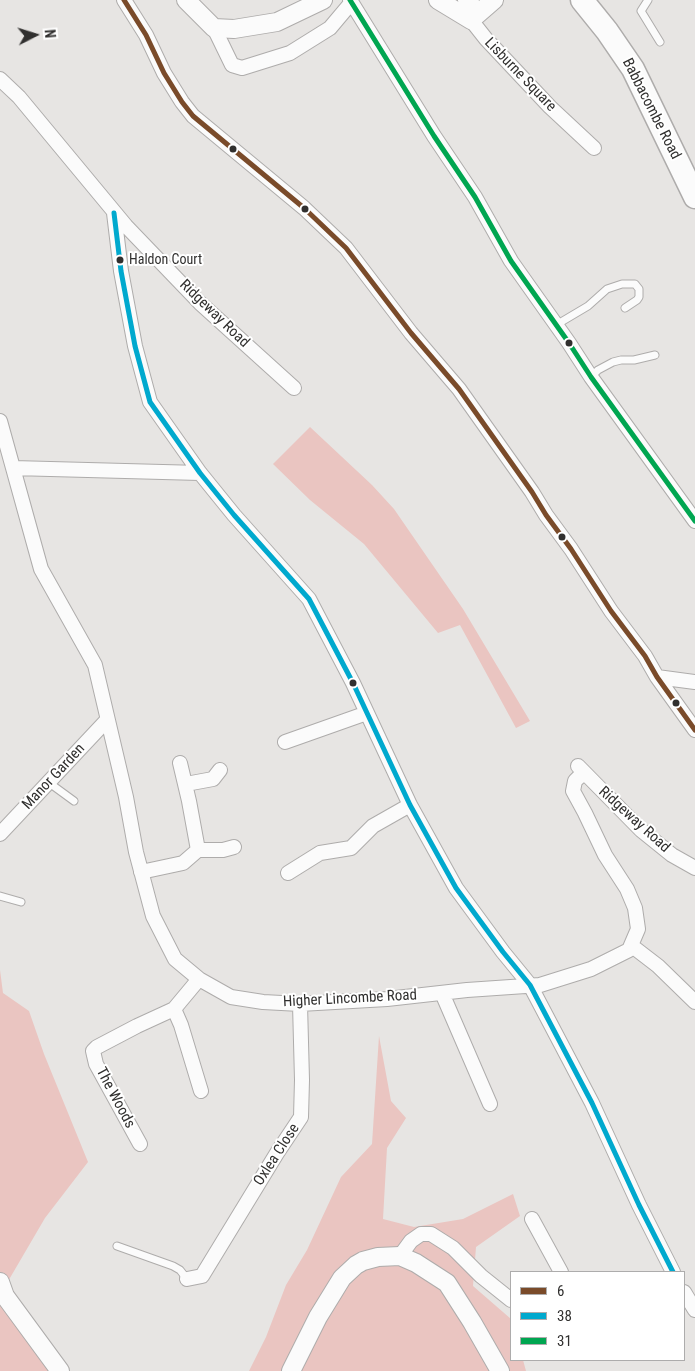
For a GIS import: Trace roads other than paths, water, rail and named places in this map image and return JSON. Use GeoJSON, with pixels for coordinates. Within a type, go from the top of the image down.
{"type":"FeatureCollection","features":[{"type":"Feature","properties":{"kind":"main road","name":"Babbacombe Road"},"geometry":{"type":"LineString","coordinates":[[582,0],[607,31],[633,69],[690,173],[695,198]]}},
{"type":"Feature","properties":{"kind":"street"},"geometry":{"type":"LineString","coordinates":[[124,0],[146,35],[164,73],[193,116],[304,208],[346,248],[411,333],[459,389],[695,730]]}},
{"type":"Feature","properties":{"kind":"street"},"geometry":{"type":"LineString","coordinates":[[186,0],[214,28],[232,65],[242,68],[290,53],[330,28],[350,1],[434,136],[475,197],[511,261],[591,377],[695,521]]}},
{"type":"Feature","properties":{"kind":"street"},"geometry":{"type":"LineString","coordinates":[[214,28],[234,29],[277,22],[323,0]]}},
{"type":"Feature","properties":{"kind":"street"},"geometry":{"type":"LineString","coordinates":[[438,0],[482,10]]}},
{"type":"Feature","properties":{"kind":"street","name":"Lisburne Square"},"geometry":{"type":"LineString","coordinates":[[465,0],[482,10],[486,39],[550,107],[594,148]]}},
{"type":"Feature","properties":{"kind":"street","name":"Ridgeway Road"},"geometry":{"type":"LineString","coordinates":[[0,80],[19,97],[114,213],[200,303],[294,388]]}},
{"type":"Feature","properties":{"kind":"street"},"geometry":{"type":"LineString","coordinates":[[114,213],[121,271],[133,336],[150,402],[200,473],[234,515],[309,599],[337,651],[410,805],[456,888],[530,985],[592,1103],[639,1205],[673,1271]]}},
{"type":"Feature","properties":{"kind":"street","name":"Higher Lincombe Road"},"geometry":{"type":"LineString","coordinates":[[0,421],[41,569],[95,665],[153,916],[175,959],[199,979],[231,997],[300,1004],[387,999],[540,984],[591,969],[629,950],[632,946]]}},
{"type":"Feature","properties":{"kind":"street"},"geometry":{"type":"LineString","coordinates":[[13,468],[200,473]]}},
{"type":"Feature","properties":{"kind":"street"},"geometry":{"type":"LineString","coordinates":[[657,677],[695,682]]}},
{"type":"Feature","properties":{"kind":"street"},"geometry":{"type":"LineString","coordinates":[[285,742],[367,713]]}},
{"type":"Feature","properties":{"kind":"street","name":"Manor Garden"},"geometry":{"type":"LineString","coordinates":[[0,834],[108,720]]}},
{"type":"Feature","properties":{"kind":"street"},"geometry":{"type":"LineString","coordinates":[[180,762],[198,850]]}},
{"type":"Feature","properties":{"kind":"street"},"geometry":{"type":"LineString","coordinates":[[186,784],[213,779],[220,770]]}},
{"type":"Feature","properties":{"kind":"street","name":"Ridgeway Road"},"geometry":{"type":"LineString","coordinates":[[632,946],[638,929],[635,908],[627,889],[605,855],[573,791],[575,781],[582,770],[641,830],[672,855],[695,868]]}},
{"type":"Feature","properties":{"kind":"street"},"geometry":{"type":"LineString","coordinates":[[288,873],[320,853],[351,848],[373,826],[410,805]]}},
{"type":"Feature","properties":{"kind":"street"},"geometry":{"type":"LineString","coordinates":[[142,872],[183,863],[198,850],[223,850],[234,847]]}},
{"type":"Feature","properties":{"kind":"street"},"geometry":{"type":"LineString","coordinates":[[632,946],[658,966],[695,1002]]}},
{"type":"Feature","properties":{"kind":"street","name":"The Woods"},"geometry":{"type":"LineString","coordinates":[[140,1144],[96,1064],[93,1051],[97,1047],[137,1026],[174,1009],[199,979]]}},
{"type":"Feature","properties":{"kind":"street"},"geometry":{"type":"LineString","coordinates":[[442,993],[490,1104]]}},
{"type":"Feature","properties":{"kind":"street","name":"Oxlea Close"},"geometry":{"type":"LineString","coordinates":[[187,1279],[202,1276],[301,1117],[300,1004]]}},
{"type":"Feature","properties":{"kind":"street"},"geometry":{"type":"LineString","coordinates":[[174,1009],[201,1091]]}},
{"type":"Feature","properties":{"kind":"street"},"geometry":{"type":"LineString","coordinates":[[532,1218],[560,1271]]}},
{"type":"Feature","properties":{"kind":"street"},"geometry":{"type":"LineString","coordinates":[[400,1256],[410,1241],[421,1234],[431,1234],[453,1248],[481,1276],[510,1299]]}},
{"type":"Feature","properties":{"kind":"street"},"geometry":{"type":"LineString","coordinates":[[291,1371],[318,1317],[342,1278],[363,1261],[378,1256],[400,1256],[416,1263],[446,1283],[472,1322],[500,1371]]}},
{"type":"Feature","properties":{"kind":"street"},"geometry":{"type":"LineString","coordinates":[[0,1282],[5,1296],[60,1371]]}},
{"type":"Feature","properties":{"kind":"street"},"geometry":{"type":"LineString","coordinates":[[685,1294],[695,1310]]}},
{"type":"Feature","properties":{"kind":"lane"},"geometry":{"type":"LineString","coordinates":[[648,0],[642,11],[660,42]]}},
{"type":"Feature","properties":{"kind":"lane"},"geometry":{"type":"LineString","coordinates":[[556,325],[588,306],[607,289],[622,284],[635,284],[639,290],[639,297],[625,308]]}},
{"type":"Feature","properties":{"kind":"lane"},"geometry":{"type":"LineString","coordinates":[[591,377],[605,365],[613,362],[655,355]]}},
{"type":"Feature","properties":{"kind":"lane"},"geometry":{"type":"LineString","coordinates":[[48,782],[74,800]]}},
{"type":"Feature","properties":{"kind":"lane"},"geometry":{"type":"LineString","coordinates":[[0,896],[21,902]]}},
{"type":"Feature","properties":{"kind":"lane"},"geometry":{"type":"LineString","coordinates":[[117,1246],[173,1266],[180,1270],[187,1279]]}},
{"type":"Feature","properties":{"kind":"place","name":"Haldon Court"},"geometry":{"type":"Point","coordinates":[120,260]}}]}
